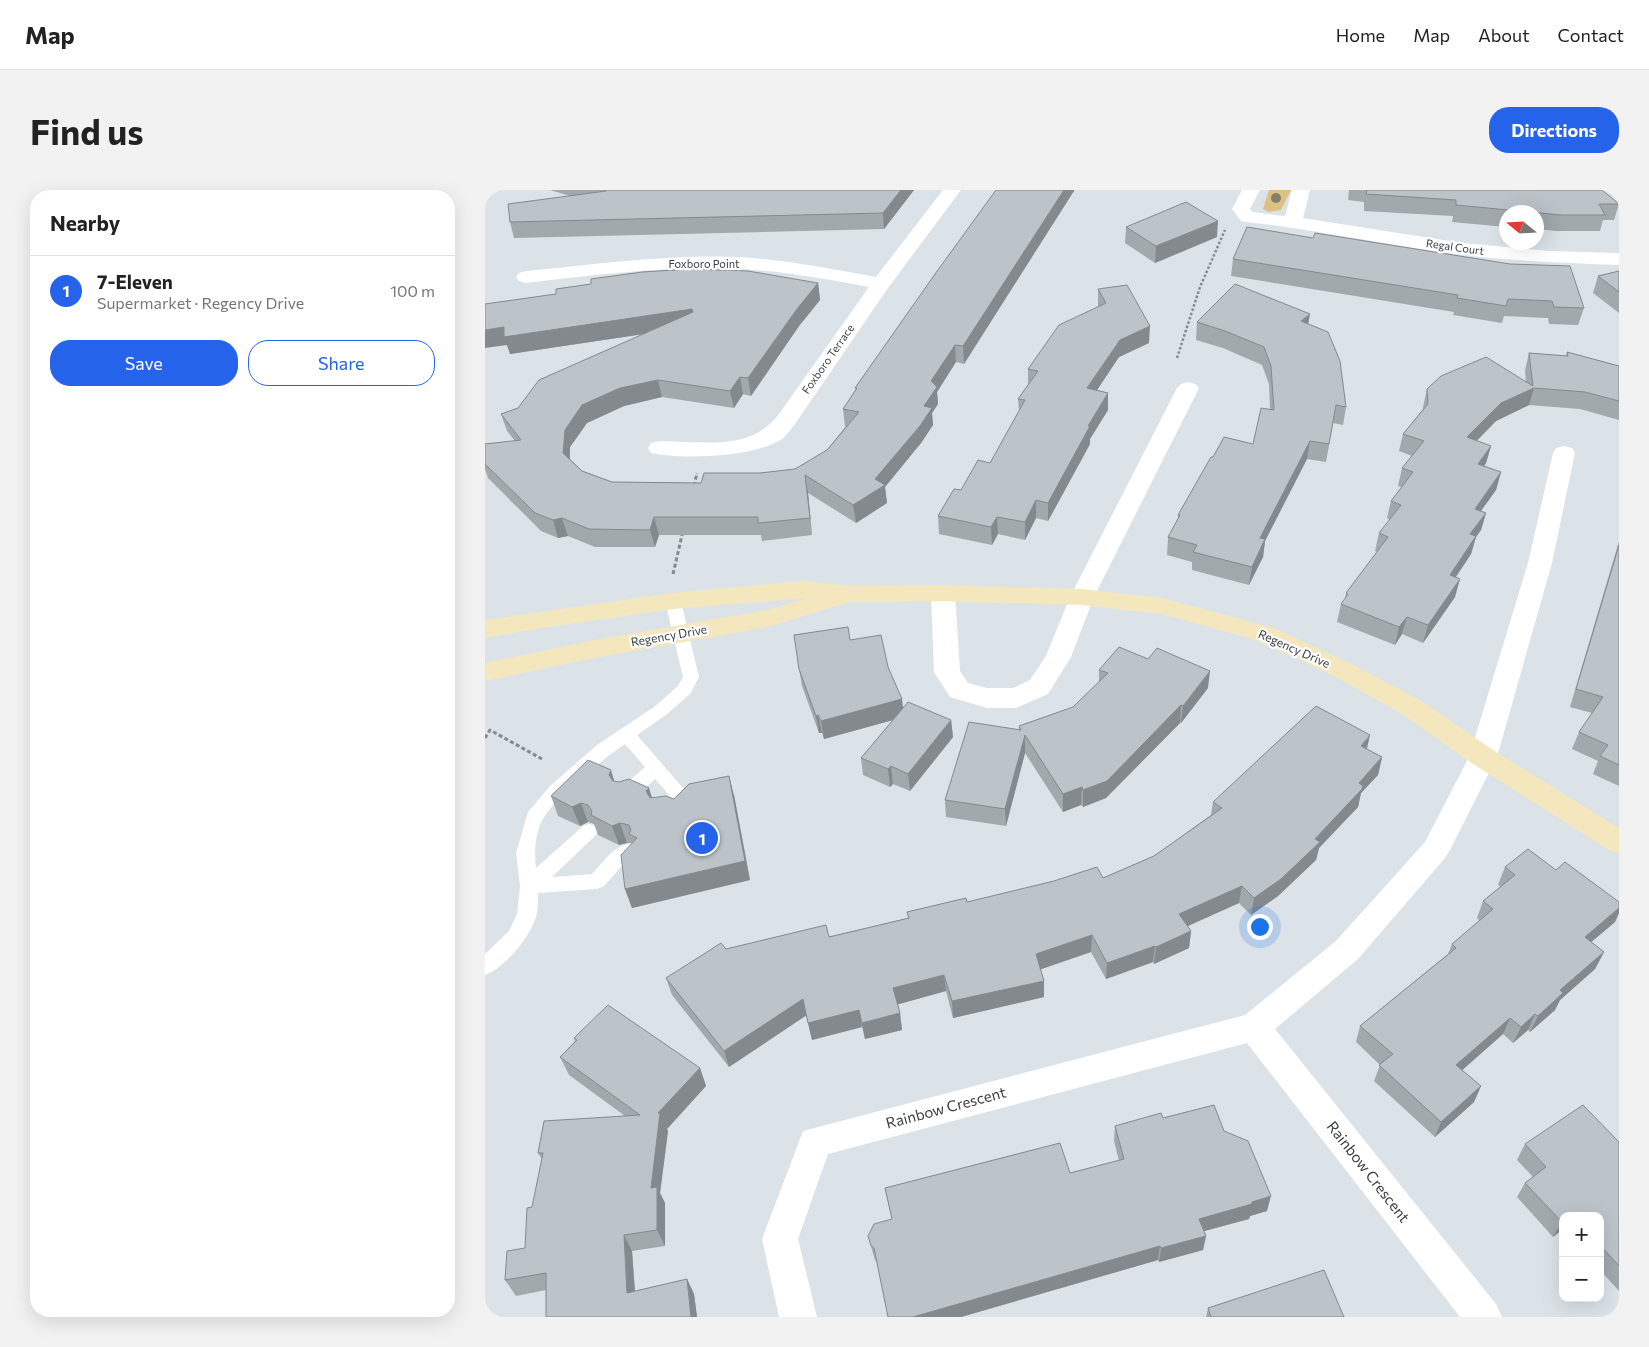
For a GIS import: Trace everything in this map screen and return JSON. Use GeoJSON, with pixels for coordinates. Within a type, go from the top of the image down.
{"type":"FeatureCollection","features":[{"type":"Feature","properties":{"kind":"street","name":"Foxboro Terrace"},"geometry":{"type":"LineString","coordinates":[[659,448],[708,450],[761,440],[774,433],[787,419],[881,284],[952,190]]}},
{"type":"Feature","properties":{"kind":"street","name":"Regal Court"},"geometry":{"type":"LineString","coordinates":[[1251,190],[1241,209],[1247,217],[1293,222],[1462,249],[1550,257],[1619,259]]}},
{"type":"Feature","properties":{"kind":"street"},"geometry":{"type":"LineString","coordinates":[[1293,222],[1301,190]]}},
{"type":"Feature","properties":{"kind":"street","name":"Foxboro Point"},"geometry":{"type":"LineString","coordinates":[[526,278],[637,266],[700,263],[768,265],[881,284]]}},
{"type":"Feature","properties":{"kind":"street"},"geometry":{"type":"LineString","coordinates":[[943,593],[947,672],[959,690],[987,698],[1016,698],[1039,687],[1058,657],[1083,597],[1188,388]]}},
{"type":"Feature","properties":{"kind":"street"},"geometry":{"type":"LineString","coordinates":[[1483,757],[1540,563],[1564,453]]}},
{"type":"Feature","properties":{"kind":"street","name":"Regency Drive"},"geometry":{"type":"LineString","coordinates":[[485,629],[673,601],[803,589],[851,594],[943,593],[1083,597],[1162,606],[1265,634],[1343,670],[1411,707],[1483,757],[1619,842]]}},
{"type":"Feature","properties":{"kind":"street","name":"Regency Drive"},"geometry":{"type":"LineString","coordinates":[[485,672],[777,616],[851,594]]}},
{"type":"Feature","properties":{"kind":"street"},"geometry":{"type":"LineString","coordinates":[[485,610],[542,619]]}},
{"type":"Feature","properties":{"kind":"street"},"geometry":{"type":"LineString","coordinates":[[485,693],[518,665]]}},
{"type":"Feature","properties":{"kind":"street","name":"Rainbow Crescent"},"geometry":{"type":"LineString","coordinates":[[799,1317],[780,1239],[815,1142],[1254,1027],[1347,950],[1435,850],[1483,757]]}},
{"type":"Feature","properties":{"kind":"street","name":"Rainbow Crescent"},"geometry":{"type":"LineString","coordinates":[[1254,1027],[1483,1317]]}},
{"type":"Feature","properties":{"kind":"lane"},"geometry":{"type":"LineString","coordinates":[[485,968],[515,937],[527,914],[529,886],[525,853],[534,817],[557,791],[603,750],[660,711],[684,690],[691,677],[673,601]]}},
{"type":"Feature","properties":{"kind":"lane"},"geometry":{"type":"LineString","coordinates":[[626,734],[680,795],[663,811]]}},
{"type":"Feature","properties":{"kind":"lane"},"geometry":{"type":"LineString","coordinates":[[626,794],[656,768]]}},
{"type":"Feature","properties":{"kind":"lane"},"geometry":{"type":"LineString","coordinates":[[529,886],[589,831]]}},
{"type":"Feature","properties":{"kind":"lane"},"geometry":{"type":"LineString","coordinates":[[529,886],[597,881],[627,850]]}},
{"type":"Feature","properties":{"kind":"path"},"geometry":{"type":"LineString","coordinates":[[1177,358],[1200,287],[1228,225]]}},
{"type":"Feature","properties":{"kind":"path"},"geometry":{"type":"LineString","coordinates":[[693,490],[698,471]]}},
{"type":"Feature","properties":{"kind":"path"},"geometry":{"type":"LineString","coordinates":[[673,574],[684,527]]}},
{"type":"Feature","properties":{"kind":"path"},"geometry":{"type":"LineString","coordinates":[[485,738],[490,730],[542,759]]}},
{"type":"Feature","properties":{"kind":"shaded area"},"geometry":{"type":"Polygon","coordinates":[[[1269,190],[1291,190],[1281,210],[1269,212],[1263,209],[1269,190]]]}},
{"type":"Feature","properties":{"kind":"building"},"geometry":{"type":"Polygon","coordinates":[[[604,190],[901,190],[883,213],[510,222],[508,204],[606,191],[604,190]]]}},
{"type":"Feature","properties":{"kind":"building"},"geometry":{"type":"Polygon","coordinates":[[[996,190],[1064,190],[963,346],[955,345],[931,381],[937,387],[924,406],[932,408],[920,426],[875,479],[885,485],[853,505],[805,475],[810,518],[758,523],[758,517],[654,517],[650,530],[589,529],[562,518],[553,520],[535,513],[485,464],[485,444],[521,440],[501,414],[518,408],[539,380],[693,312],[692,309],[504,337],[504,327],[485,330],[485,304],[556,294],[556,289],[591,284],[591,279],[642,272],[691,269],[748,271],[818,283],[748,378],[740,377],[730,391],[658,380],[620,388],[582,405],[565,430],[563,453],[582,471],[612,482],[701,483],[704,473],[760,473],[795,469],[827,450],[859,412],[843,409],[857,388],[855,388],[996,190]]]}},
{"type":"Feature","properties":{"kind":"building"},"geometry":{"type":"Polygon","coordinates":[[[1367,190],[1602,190],[1619,204],[1599,204],[1605,215],[1561,215],[1544,213],[1544,205],[1499,205],[1499,209],[1456,205],[1456,200],[1366,194],[1367,190]]]}},
{"type":"Feature","properties":{"kind":"building"},"geometry":{"type":"Polygon","coordinates":[[[1186,202],[1218,221],[1156,246],[1126,227],[1186,202]]]}},
{"type":"Feature","properties":{"kind":"building"},"geometry":{"type":"Polygon","coordinates":[[[1247,227],[1313,238],[1315,233],[1510,264],[1570,266],[1584,308],[1554,307],[1552,301],[1508,299],[1506,306],[1457,298],[1458,295],[1233,259],[1247,227]]]}},
{"type":"Feature","properties":{"kind":"building"},"geometry":{"type":"Polygon","coordinates":[[[1619,271],[1619,292],[1598,276],[1619,271]]]}},
{"type":"Feature","properties":{"kind":"building"},"geometry":{"type":"Polygon","coordinates":[[[1235,284],[1310,314],[1301,321],[1328,332],[1340,361],[1346,407],[1336,405],[1329,444],[1310,441],[1260,538],[1265,539],[1252,567],[1193,552],[1197,545],[1168,537],[1180,515],[1178,515],[1224,437],[1253,444],[1261,408],[1274,410],[1271,366],[1264,347],[1197,322],[1235,284]]]}},
{"type":"Feature","properties":{"kind":"building"},"geometry":{"type":"Polygon","coordinates":[[[1127,285],[1150,326],[1120,340],[1087,388],[1108,393],[1088,426],[1090,426],[1048,503],[1036,500],[1025,522],[997,517],[991,527],[938,516],[954,489],[961,490],[978,460],[990,463],[1025,400],[1018,399],[1038,371],[1028,369],[1059,325],[1106,303],[1098,289],[1127,285]]]}},
{"type":"Feature","properties":{"kind":"building"},"geometry":{"type":"Polygon","coordinates":[[[1567,352],[1619,366],[1619,401],[1585,392],[1534,388],[1501,403],[1467,437],[1491,446],[1478,464],[1501,472],[1475,509],[1486,513],[1470,534],[1476,536],[1450,575],[1460,579],[1428,625],[1407,617],[1399,627],[1341,604],[1348,594],[1346,593],[1388,537],[1379,533],[1401,505],[1391,501],[1413,472],[1402,468],[1424,441],[1403,434],[1428,404],[1427,389],[1441,376],[1486,357],[1533,386],[1529,353],[1568,356],[1567,352]]]}},
{"type":"Feature","properties":{"kind":"building"},"geometry":{"type":"Polygon","coordinates":[[[1619,545],[1619,765],[1600,756],[1608,745],[1579,732],[1603,697],[1576,689],[1619,545]]]}},
{"type":"Feature","properties":{"kind":"building"},"geometry":{"type":"Polygon","coordinates":[[[848,627],[850,640],[881,635],[888,667],[902,699],[821,721],[818,715],[816,716],[799,669],[794,635],[848,627]]]}},
{"type":"Feature","properties":{"kind":"building"},"geometry":{"type":"Polygon","coordinates":[[[1119,647],[1148,659],[1157,648],[1210,671],[1183,706],[1181,705],[1107,781],[1083,790],[1082,787],[1063,794],[1025,735],[1005,809],[945,800],[969,722],[1021,730],[1019,726],[1073,707],[1108,673],[1099,670],[1119,647]]]}},
{"type":"Feature","properties":{"kind":"building"},"geometry":{"type":"Polygon","coordinates":[[[908,702],[951,720],[908,774],[891,766],[888,769],[861,758],[908,702]]]}},
{"type":"Feature","properties":{"kind":"building"},"geometry":{"type":"Polygon","coordinates":[[[1316,706],[1370,735],[1361,746],[1382,757],[1359,783],[1363,786],[1362,789],[1315,839],[1320,842],[1281,879],[1254,898],[1242,886],[1179,914],[1191,931],[1156,947],[1107,963],[1092,935],[1036,954],[1044,981],[952,1001],[944,975],[893,988],[900,1013],[862,1023],[859,1010],[808,1023],[803,999],[724,1051],[666,978],[721,943],[726,949],[826,925],[829,937],[909,918],[907,912],[966,898],[967,902],[1054,881],[1097,867],[1103,878],[1154,856],[1222,808],[1213,802],[1316,706]]]}},
{"type":"Feature","properties":{"kind":"building"},"geometry":{"type":"Polygon","coordinates":[[[588,760],[611,770],[609,775],[613,781],[619,782],[629,779],[649,788],[646,791],[650,798],[666,796],[674,799],[689,784],[729,776],[745,861],[625,889],[621,855],[637,838],[629,834],[631,830],[629,825],[620,823],[612,826],[591,815],[592,811],[588,805],[581,803],[572,807],[551,796],[588,760]]]}},
{"type":"Feature","properties":{"kind":"building"},"geometry":{"type":"Polygon","coordinates":[[[1528,849],[1556,870],[1565,862],[1619,902],[1619,908],[1585,937],[1604,952],[1560,990],[1563,993],[1538,1016],[1535,1014],[1521,1027],[1510,1018],[1456,1065],[1481,1086],[1441,1122],[1379,1065],[1393,1054],[1360,1026],[1456,948],[1452,944],[1493,909],[1483,901],[1515,875],[1505,867],[1528,849]]]}},
{"type":"Feature","properties":{"kind":"building"},"geometry":{"type":"Polygon","coordinates":[[[608,1005],[700,1068],[658,1113],[660,1113],[651,1188],[657,1187],[657,1230],[624,1235],[627,1293],[687,1279],[691,1317],[546,1317],[546,1273],[505,1280],[507,1251],[525,1248],[527,1208],[532,1207],[543,1153],[538,1153],[544,1121],[640,1115],[560,1057],[577,1040],[574,1038],[608,1005]]]}},
{"type":"Feature","properties":{"kind":"building"},"geometry":{"type":"Polygon","coordinates":[[[1214,1105],[1224,1131],[1248,1141],[1271,1196],[1252,1202],[1252,1204],[1199,1219],[1206,1236],[1161,1248],[1160,1246],[913,1317],[888,1317],[874,1248],[871,1246],[868,1236],[874,1224],[892,1219],[885,1188],[1060,1143],[1070,1173],[1124,1159],[1115,1126],[1161,1113],[1163,1118],[1214,1105]]]}},
{"type":"Feature","properties":{"kind":"building"},"geometry":{"type":"Polygon","coordinates":[[[1583,1105],[1619,1142],[1619,1266],[1604,1249],[1604,1212],[1559,1212],[1559,1219],[1525,1183],[1546,1167],[1525,1144],[1583,1105]]]}},
{"type":"Feature","properties":{"kind":"building"},"geometry":{"type":"Polygon","coordinates":[[[1324,1270],[1344,1317],[1211,1317],[1208,1308],[1324,1270]]]}},
{"type":"Feature","properties":{"kind":"place","name":"7-Eleven"},"geometry":{"type":"Point","coordinates":[702,838]}}]}
